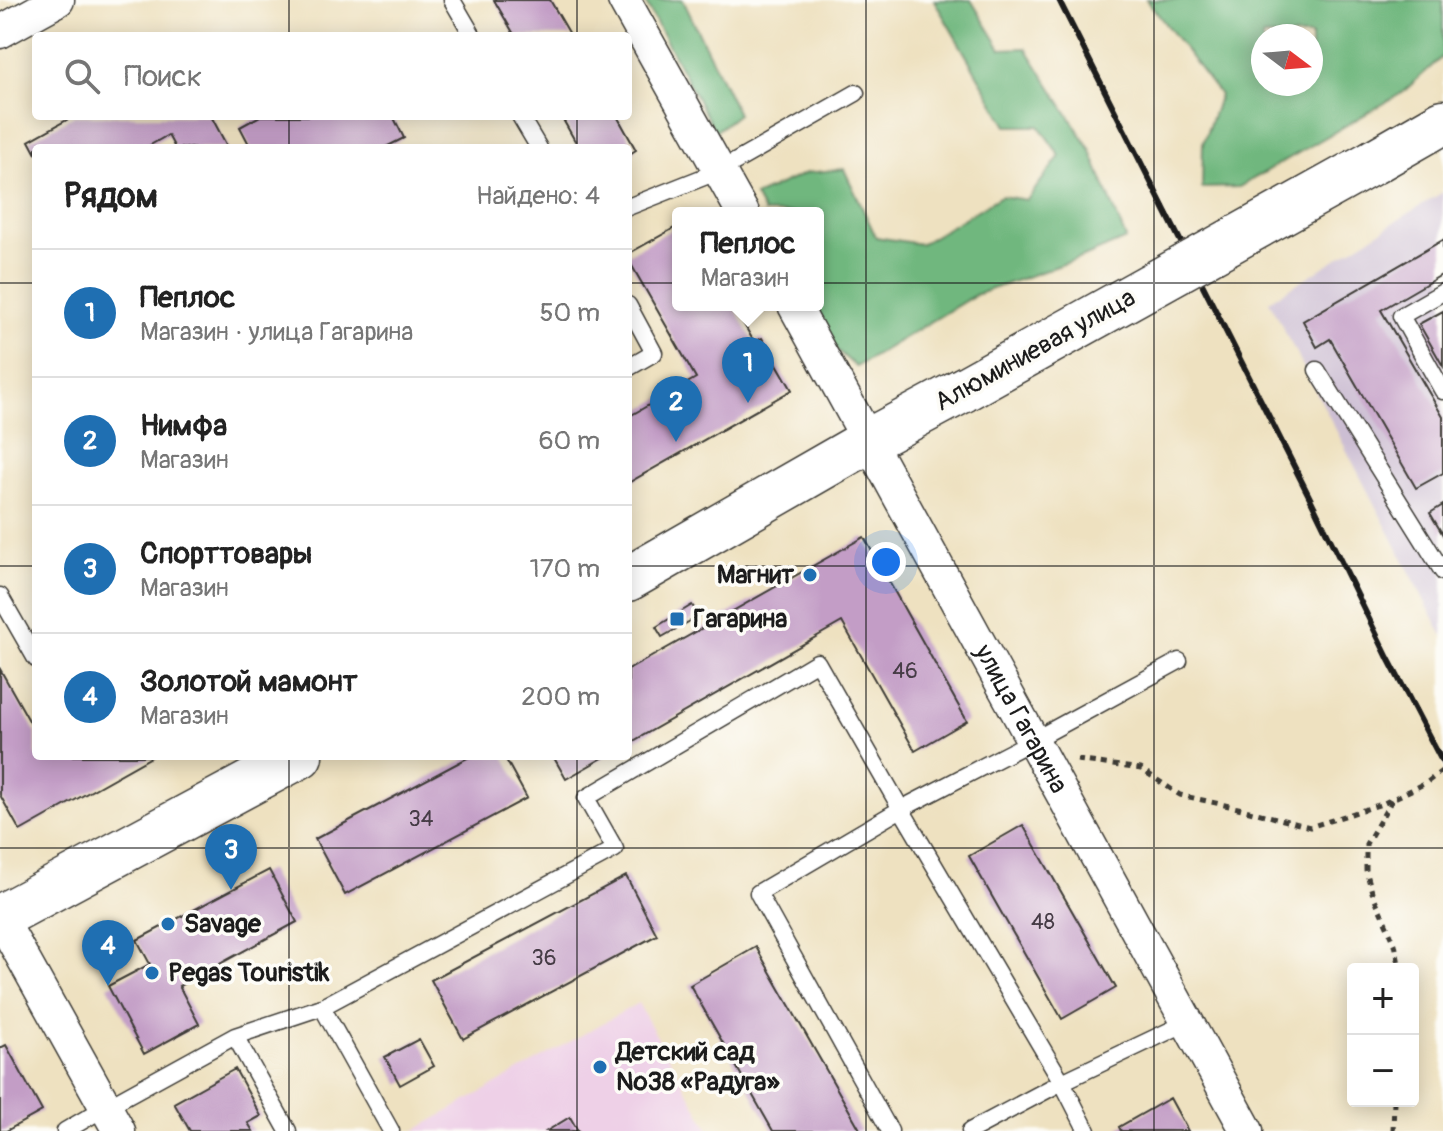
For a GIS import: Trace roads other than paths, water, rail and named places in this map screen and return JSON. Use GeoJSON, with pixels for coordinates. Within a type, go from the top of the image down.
{"type":"FeatureCollection","features":[{"type":"Feature","properties":{"kind":"main road","name":"Алюминиевая улица"},"geometry":{"type":"LineString","coordinates":[[632,577],[870,440],[1443,122]]}},
{"type":"Feature","properties":{"kind":"main road"},"geometry":{"type":"LineString","coordinates":[[0,917],[293,760]]}},
{"type":"Feature","properties":{"kind":"street"},"geometry":{"type":"LineString","coordinates":[[0,32],[58,0]]}},
{"type":"Feature","properties":{"kind":"street"},"geometry":{"type":"LineString","coordinates":[[624,0],[740,207]]}},
{"type":"Feature","properties":{"kind":"street","name":"улица Гагарина"},"geometry":{"type":"LineString","coordinates":[[797,311],[1247,1131]]}},
{"type":"Feature","properties":{"kind":"street"},"geometry":{"type":"LineString","coordinates":[[0,917],[112,1119]]}},
{"type":"Feature","properties":{"kind":"lane"},"geometry":{"type":"LineString","coordinates":[[452,0],[471,32]]}},
{"type":"Feature","properties":{"kind":"lane"},"geometry":{"type":"LineString","coordinates":[[632,205],[719,171],[856,93]]}},
{"type":"Feature","properties":{"kind":"lane"},"geometry":{"type":"LineString","coordinates":[[522,120],[537,144]]}},
{"type":"Feature","properties":{"kind":"lane"},"geometry":{"type":"LineString","coordinates":[[1443,292],[1401,316],[1443,391]]}},
{"type":"Feature","properties":{"kind":"lane"},"geometry":{"type":"LineString","coordinates":[[632,312],[654,353],[632,366]]}},
{"type":"Feature","properties":{"kind":"lane"},"geometry":{"type":"LineString","coordinates":[[1317,370],[1443,572]]}},
{"type":"Feature","properties":{"kind":"lane"},"geometry":{"type":"LineString","coordinates":[[0,596],[7,622],[32,654]]}},
{"type":"Feature","properties":{"kind":"lane"},"geometry":{"type":"LineString","coordinates":[[890,1131],[758,893],[901,809],[1038,747],[1179,661]]}},
{"type":"Feature","properties":{"kind":"lane"},"geometry":{"type":"LineString","coordinates":[[65,1131],[112,1119],[235,1036],[322,1007],[615,849],[586,798],[817,662],[1062,1082],[1087,1131]]}},
{"type":"Feature","properties":{"kind":"lane"},"geometry":{"type":"LineString","coordinates":[[322,1007],[391,1131]]}},
{"type":"Feature","properties":{"kind":"lane"},"geometry":{"type":"LineString","coordinates":[[970,1131],[1062,1082],[1188,1022]]}},
{"type":"Feature","properties":{"kind":"lane"},"geometry":{"type":"LineString","coordinates":[[235,1036],[288,1131]]}},
{"type":"Feature","properties":{"kind":"railway"},"geometry":{"type":"LineString","coordinates":[[1059,0],[1443,763]]}},
{"type":"Feature","properties":{"kind":"place","name":"Пеплос"},"geometry":{"type":"Point","coordinates":[748,403]}},
{"type":"Feature","properties":{"kind":"place","name":"Нимфа"},"geometry":{"type":"Point","coordinates":[676,442]}},
{"type":"Feature","properties":{"kind":"place","name":"Магнит"},"geometry":{"type":"Point","coordinates":[810,575]}},
{"type":"Feature","properties":{"kind":"place","name":"Гагарина"},"geometry":{"type":"Point","coordinates":[677,619]}},
{"type":"Feature","properties":{"kind":"place","name":"Спорттовары"},"geometry":{"type":"Point","coordinates":[231,890]}},
{"type":"Feature","properties":{"kind":"place","name":"Savage"},"geometry":{"type":"Point","coordinates":[168,924]}},
{"type":"Feature","properties":{"kind":"place","name":"Pegas Touristik"},"geometry":{"type":"Point","coordinates":[152,973]}},
{"type":"Feature","properties":{"kind":"place","name":"Золотой мамонт"},"geometry":{"type":"Point","coordinates":[108,986]}},
{"type":"Feature","properties":{"kind":"place","name":"Детский сад №38 «Радуга»"},"geometry":{"type":"Point","coordinates":[600,1067]}}]}
